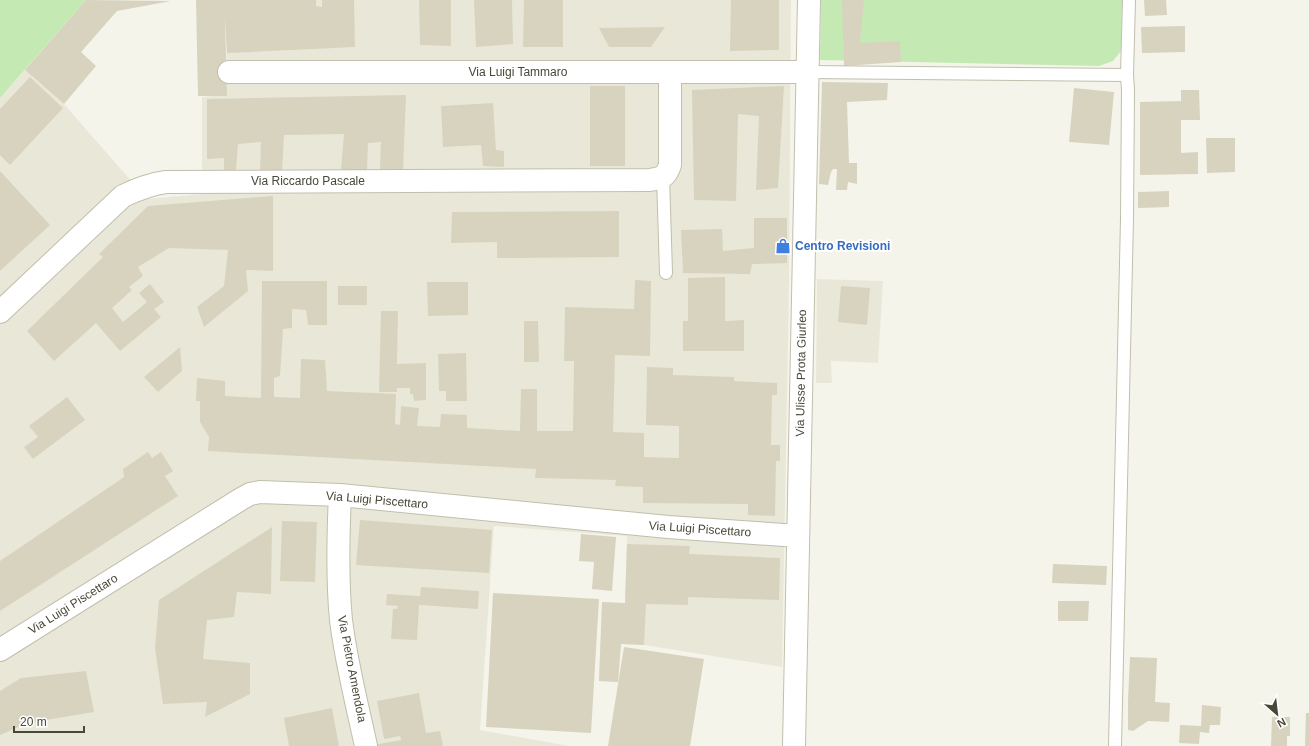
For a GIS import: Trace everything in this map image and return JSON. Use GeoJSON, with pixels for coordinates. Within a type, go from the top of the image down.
{"type":"FeatureCollection","features":[{"type":"Feature","properties":{"kind":"street","name":"Via Ulisse Prota Giurleo"},"geometry":{"type":"LineString","coordinates":[[794,746],[809,0]]}},
{"type":"Feature","properties":{"kind":"street","name":"Via Luigi Tammaro"},"geometry":{"type":"LineString","coordinates":[[229,72],[807,72]]}},
{"type":"Feature","properties":{"kind":"street"},"geometry":{"type":"LineString","coordinates":[[663,176],[667,173],[670,165],[670,72]]}},
{"type":"Feature","properties":{"kind":"street","name":"Via Riccardo Pascale"},"geometry":{"type":"LineString","coordinates":[[0,312],[124,196],[150,184],[166,182],[650,180],[663,176]]}},
{"type":"Feature","properties":{"kind":"street","name":"Via Luigi Piscettaro"},"geometry":{"type":"LineString","coordinates":[[0,650],[250,494],[268,492],[340,496],[668,527],[798,536]]}},
{"type":"Feature","properties":{"kind":"street","name":"Via Pietro Amendola"},"geometry":{"type":"LineString","coordinates":[[340,496],[339,587],[341,620],[345,647],[366,746]]}},
{"type":"Feature","properties":{"kind":"lane"},"geometry":{"type":"LineString","coordinates":[[1115,746],[1127,219],[1127,75],[1129,0]]}},
{"type":"Feature","properties":{"kind":"lane"},"geometry":{"type":"LineString","coordinates":[[807,72],[1127,75]]}},
{"type":"Feature","properties":{"kind":"lane"},"geometry":{"type":"LineString","coordinates":[[663,176],[666,273]]}},
{"type":"Feature","properties":{"kind":"shaded area"},"geometry":{"type":"Polygon","coordinates":[[[226,0],[791,0],[789,288],[782,667],[644,645],[621,644],[618,682],[599,681],[602,602],[625,603],[627,536],[494,526],[480,730],[569,746],[0,746],[0,98],[25,70],[64,104],[147,199],[202,194],[202,97],[227,95],[226,0]]]}},
{"type":"Feature","properties":{"kind":"shaded area"},"geometry":{"type":"Polygon","coordinates":[[[817,279],[883,281],[878,363],[831,361],[832,383],[816,383],[817,279]]]}},
{"type":"Feature","properties":{"kind":"green space"},"geometry":{"type":"Polygon","coordinates":[[[0,0],[86,0],[0,98],[0,0]]]}},
{"type":"Feature","properties":{"kind":"green space"},"geometry":{"type":"Polygon","coordinates":[[[821,0],[1122,0],[1121,51],[1113,61],[1099,66],[820,60],[821,0]]]}},
{"type":"Feature","properties":{"kind":"building"},"geometry":{"type":"Polygon","coordinates":[[[86,0],[171,1],[117,11],[81,52],[96,66],[64,104],[25,70],[86,0]]]}},
{"type":"Feature","properties":{"kind":"building"},"geometry":{"type":"Polygon","coordinates":[[[196,0],[316,0],[316,6],[322,7],[322,0],[354,0],[355,47],[227,53],[225,16],[227,96],[198,96],[196,0]]]}},
{"type":"Feature","properties":{"kind":"building"},"geometry":{"type":"Polygon","coordinates":[[[419,0],[451,0],[451,46],[420,45],[419,0]]]}},
{"type":"Feature","properties":{"kind":"building"},"geometry":{"type":"Polygon","coordinates":[[[474,0],[512,0],[513,44],[476,47],[474,0]]]}},
{"type":"Feature","properties":{"kind":"building"},"geometry":{"type":"Polygon","coordinates":[[[524,0],[563,0],[563,47],[523,47],[524,0]]]}},
{"type":"Feature","properties":{"kind":"building"},"geometry":{"type":"Polygon","coordinates":[[[731,0],[779,0],[779,50],[730,51],[731,0]]]}},
{"type":"Feature","properties":{"kind":"building"},"geometry":{"type":"Polygon","coordinates":[[[842,0],[864,0],[860,43],[900,41],[901,62],[844,66],[842,0]]]}},
{"type":"Feature","properties":{"kind":"building"},"geometry":{"type":"Polygon","coordinates":[[[1144,0],[1166,0],[1167,15],[1145,16],[1144,0]]]}},
{"type":"Feature","properties":{"kind":"building"},"geometry":{"type":"Polygon","coordinates":[[[1185,26],[1185,52],[1142,53],[1141,27],[1185,26]]]}},
{"type":"Feature","properties":{"kind":"building"},"geometry":{"type":"Polygon","coordinates":[[[665,27],[651,47],[609,47],[599,28],[665,27]]]}},
{"type":"Feature","properties":{"kind":"building"},"geometry":{"type":"Polygon","coordinates":[[[30,77],[63,108],[10,165],[0,155],[0,109],[30,77]]]}},
{"type":"Feature","properties":{"kind":"building"},"geometry":{"type":"Polygon","coordinates":[[[822,82],[888,83],[887,100],[847,102],[849,163],[857,163],[857,184],[848,182],[847,190],[836,190],[837,169],[833,169],[831,172],[828,185],[819,184],[822,82]]]}},
{"type":"Feature","properties":{"kind":"building"},"geometry":{"type":"Polygon","coordinates":[[[590,86],[625,86],[625,166],[590,166],[590,86]]]}},
{"type":"Feature","properties":{"kind":"building"},"geometry":{"type":"Polygon","coordinates":[[[784,86],[778,188],[756,190],[759,116],[738,114],[736,201],[694,200],[692,90],[784,86]]]}},
{"type":"Feature","properties":{"kind":"building"},"geometry":{"type":"Polygon","coordinates":[[[1074,88],[1114,92],[1109,145],[1069,142],[1074,88]]]}},
{"type":"Feature","properties":{"kind":"building"},"geometry":{"type":"Polygon","coordinates":[[[1181,90],[1199,90],[1200,120],[1181,120],[1181,153],[1198,152],[1198,174],[1140,175],[1140,102],[1181,101],[1181,90]]]}},
{"type":"Feature","properties":{"kind":"building"},"geometry":{"type":"Polygon","coordinates":[[[406,95],[403,171],[380,170],[381,142],[368,143],[367,171],[341,170],[344,134],[284,135],[282,171],[260,172],[261,142],[238,144],[236,171],[224,172],[224,158],[207,159],[207,99],[406,95]]]}},
{"type":"Feature","properties":{"kind":"building"},"geometry":{"type":"Polygon","coordinates":[[[493,103],[496,150],[504,151],[504,167],[483,166],[481,145],[443,147],[441,106],[493,103]]]}},
{"type":"Feature","properties":{"kind":"building"},"geometry":{"type":"Polygon","coordinates":[[[1206,138],[1235,138],[1235,172],[1207,173],[1206,138]]]}},
{"type":"Feature","properties":{"kind":"building"},"geometry":{"type":"Polygon","coordinates":[[[0,171],[50,225],[0,271],[0,171]]]}},
{"type":"Feature","properties":{"kind":"building"},"geometry":{"type":"Polygon","coordinates":[[[1169,191],[1169,207],[1138,208],[1138,192],[1169,191]]]}},
{"type":"Feature","properties":{"kind":"building"},"geometry":{"type":"Polygon","coordinates":[[[273,196],[273,271],[246,270],[248,291],[204,327],[197,307],[224,286],[228,250],[169,248],[138,267],[143,276],[129,287],[132,290],[112,308],[123,322],[147,302],[139,293],[150,284],[164,302],[154,309],[161,317],[120,351],[96,323],[54,361],[27,331],[103,257],[99,254],[148,206],[273,196]]]}},
{"type":"Feature","properties":{"kind":"building"},"geometry":{"type":"Polygon","coordinates":[[[619,211],[619,257],[497,258],[497,242],[451,243],[452,212],[619,211]]]}},
{"type":"Feature","properties":{"kind":"building"},"geometry":{"type":"Polygon","coordinates":[[[754,218],[787,218],[787,263],[752,264],[750,274],[683,273],[681,230],[722,229],[723,251],[754,248],[754,218]]]}},
{"type":"Feature","properties":{"kind":"building"},"geometry":{"type":"Polygon","coordinates":[[[725,277],[725,321],[744,320],[744,351],[683,351],[683,321],[688,321],[688,278],[725,277]]]}},
{"type":"Feature","properties":{"kind":"building"},"geometry":{"type":"Polygon","coordinates":[[[635,280],[651,281],[650,356],[615,355],[613,432],[644,433],[644,457],[679,458],[679,426],[646,425],[647,367],[673,368],[673,375],[734,377],[734,381],[777,383],[777,395],[772,395],[771,445],[780,445],[780,461],[776,461],[775,516],[748,515],[748,504],[643,503],[643,487],[615,486],[616,480],[535,478],[536,469],[208,451],[209,437],[200,422],[200,401],[196,401],[197,378],[225,381],[225,396],[261,398],[262,281],[327,281],[327,325],[308,325],[306,310],[292,309],[292,328],[283,329],[280,376],[274,378],[274,397],[300,398],[301,359],[325,360],[327,391],[396,394],[395,424],[400,425],[401,406],[419,408],[417,426],[440,427],[441,414],[467,415],[467,428],[520,431],[521,389],[537,389],[537,431],[573,431],[574,361],[564,361],[565,307],[634,309],[635,280]]]}},
{"type":"Feature","properties":{"kind":"building"},"geometry":{"type":"Polygon","coordinates":[[[427,282],[468,282],[468,315],[428,316],[427,282]]]}},
{"type":"Feature","properties":{"kind":"building"},"geometry":{"type":"Polygon","coordinates":[[[338,286],[367,286],[367,305],[338,305],[338,286]]]}},
{"type":"Feature","properties":{"kind":"building"},"geometry":{"type":"Polygon","coordinates":[[[841,286],[870,288],[867,325],[838,322],[841,286]]]}},
{"type":"Feature","properties":{"kind":"building"},"geometry":{"type":"Polygon","coordinates":[[[381,311],[398,311],[397,364],[426,363],[426,400],[414,401],[413,394],[410,394],[410,388],[397,388],[397,392],[379,392],[381,311]]]}},
{"type":"Feature","properties":{"kind":"building"},"geometry":{"type":"Polygon","coordinates":[[[524,321],[538,321],[539,362],[524,362],[524,321]]]}},
{"type":"Feature","properties":{"kind":"building"},"geometry":{"type":"Polygon","coordinates":[[[180,347],[182,371],[158,392],[144,377],[180,347]]]}},
{"type":"Feature","properties":{"kind":"building"},"geometry":{"type":"Polygon","coordinates":[[[466,353],[467,401],[446,401],[446,391],[439,391],[438,354],[466,353]]]}},
{"type":"Feature","properties":{"kind":"building"},"geometry":{"type":"Polygon","coordinates":[[[67,397],[85,420],[33,459],[24,447],[38,437],[29,426],[67,397]]]}},
{"type":"Feature","properties":{"kind":"building"},"geometry":{"type":"Polygon","coordinates":[[[148,452],[152,458],[161,452],[173,471],[165,476],[178,496],[0,611],[0,561],[124,477],[123,469],[148,452]]]}},
{"type":"Feature","properties":{"kind":"building"},"geometry":{"type":"Polygon","coordinates":[[[360,520],[492,530],[489,573],[356,565],[360,520]]]}},
{"type":"Feature","properties":{"kind":"building"},"geometry":{"type":"Polygon","coordinates":[[[282,521],[317,522],[315,582],[280,581],[282,521]]]}},
{"type":"Feature","properties":{"kind":"building"},"geometry":{"type":"Polygon","coordinates":[[[272,527],[271,594],[237,592],[234,617],[207,620],[203,659],[250,663],[250,694],[205,717],[207,702],[163,704],[155,648],[159,600],[272,527]]]}},
{"type":"Feature","properties":{"kind":"building"},"geometry":{"type":"Polygon","coordinates":[[[581,534],[616,537],[612,591],[592,589],[594,562],[579,561],[581,534]]]}},
{"type":"Feature","properties":{"kind":"building"},"geometry":{"type":"Polygon","coordinates":[[[627,544],[690,546],[689,554],[780,558],[779,600],[688,597],[688,605],[646,604],[644,645],[621,644],[618,682],[599,681],[602,602],[625,603],[627,544]]]}},
{"type":"Feature","properties":{"kind":"building"},"geometry":{"type":"Polygon","coordinates":[[[1053,564],[1107,566],[1106,585],[1052,583],[1053,564]]]}},
{"type":"Feature","properties":{"kind":"building"},"geometry":{"type":"Polygon","coordinates":[[[421,587],[479,591],[478,609],[419,605],[417,640],[391,639],[393,609],[397,609],[398,606],[386,605],[387,594],[420,596],[421,587]]]}},
{"type":"Feature","properties":{"kind":"building"},"geometry":{"type":"Polygon","coordinates":[[[493,593],[599,599],[591,733],[486,727],[493,593]]]}},
{"type":"Feature","properties":{"kind":"building"},"geometry":{"type":"Polygon","coordinates":[[[1058,601],[1089,601],[1088,621],[1058,621],[1058,601]]]}},
{"type":"Feature","properties":{"kind":"building"},"geometry":{"type":"Polygon","coordinates":[[[624,647],[704,659],[690,746],[608,746],[624,647]]]}},
{"type":"Feature","properties":{"kind":"building"},"geometry":{"type":"Polygon","coordinates":[[[1130,657],[1157,658],[1155,702],[1170,703],[1169,722],[1148,721],[1133,731],[1128,730],[1130,657]]]}},
{"type":"Feature","properties":{"kind":"building"},"geometry":{"type":"Polygon","coordinates":[[[86,671],[94,712],[28,723],[0,735],[0,691],[21,678],[86,671]]]}},
{"type":"Feature","properties":{"kind":"building"},"geometry":{"type":"Polygon","coordinates":[[[419,693],[426,733],[440,731],[443,746],[368,746],[401,740],[400,736],[384,739],[377,701],[419,693]]]}},
{"type":"Feature","properties":{"kind":"building"},"geometry":{"type":"Polygon","coordinates":[[[1202,705],[1221,707],[1220,725],[1210,725],[1209,733],[1200,732],[1199,744],[1179,743],[1180,725],[1201,726],[1202,705]]]}},
{"type":"Feature","properties":{"kind":"building"},"geometry":{"type":"Polygon","coordinates":[[[332,708],[339,746],[289,746],[284,718],[332,708]]]}},
{"type":"Feature","properties":{"kind":"building"},"geometry":{"type":"Polygon","coordinates":[[[1306,713],[1309,713],[1309,746],[1305,746],[1306,713]]]}},
{"type":"Feature","properties":{"kind":"building"},"geometry":{"type":"Polygon","coordinates":[[[1272,717],[1290,717],[1290,736],[1287,736],[1287,746],[1271,746],[1272,717]]]}},
{"type":"Feature","properties":{"kind":"place","name":"Centro Revisioni"},"geometry":{"type":"Point","coordinates":[783,246]}}]}
